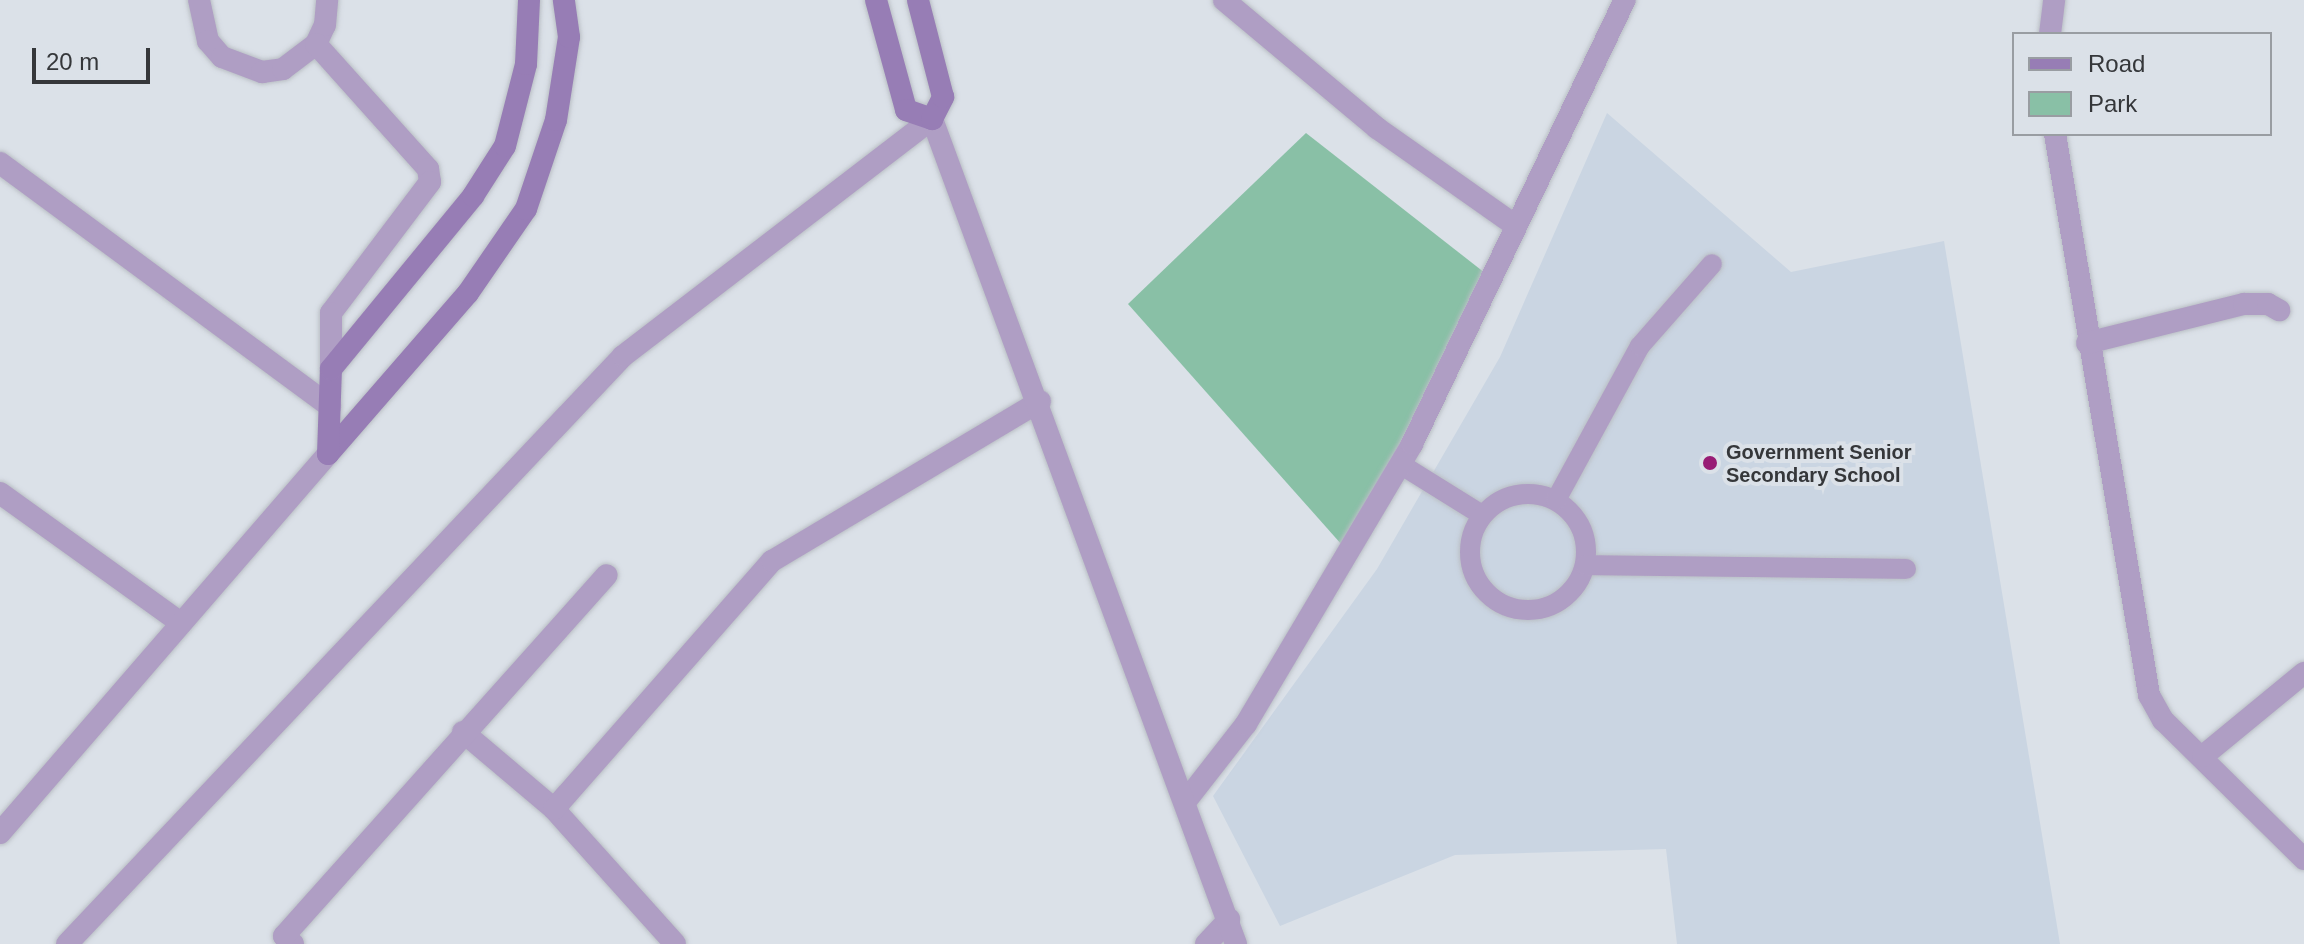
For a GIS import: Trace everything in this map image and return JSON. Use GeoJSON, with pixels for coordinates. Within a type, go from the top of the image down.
{"type":"FeatureCollection","features":[{"type":"Feature","properties":{"kind":"main road"},"geometry":{"type":"LineString","coordinates":[[328,454],[331,369],[473,196],[505,146],[526,64],[529,0]]}},
{"type":"Feature","properties":{"kind":"main road"},"geometry":{"type":"LineString","coordinates":[[328,454],[468,293],[526,209],[556,120],[569,37],[564,0]]}},
{"type":"Feature","properties":{"kind":"main road"},"geometry":{"type":"LineString","coordinates":[[876,0],[906,110],[932,119],[943,97],[918,0]]}},
{"type":"Feature","properties":{"kind":"street"},"geometry":{"type":"LineString","coordinates":[[199,0],[208,41],[241,68],[283,69],[316,44],[325,25],[327,0]]}},
{"type":"Feature","properties":{"kind":"street"},"geometry":{"type":"LineString","coordinates":[[1224,0],[1377,128],[1516,226]]}},
{"type":"Feature","properties":{"kind":"street"},"geometry":{"type":"LineString","coordinates":[[1185,802],[1246,724],[1400,464],[1625,0]]}},
{"type":"Feature","properties":{"kind":"street"},"geometry":{"type":"LineString","coordinates":[[2050,32],[2054,0]]}},
{"type":"Feature","properties":{"kind":"street"},"geometry":{"type":"LineString","coordinates":[[316,44],[428,169],[430,182],[331,313],[331,369]]}},
{"type":"Feature","properties":{"kind":"street"},"geometry":{"type":"LineString","coordinates":[[74,942],[623,356],[932,119],[1040,401],[1236,944]]}},
{"type":"Feature","properties":{"kind":"street"},"geometry":{"type":"LineString","coordinates":[[2055,136],[2087,343],[2149,695],[2163,720],[2203,756],[2304,859]]}},
{"type":"Feature","properties":{"kind":"street"},"geometry":{"type":"LineString","coordinates":[[0,163],[330,406]]}},
{"type":"Feature","properties":{"kind":"street"},"geometry":{"type":"LineString","coordinates":[[2087,343],[2244,304],[2268,304],[2279,310]]}},
{"type":"Feature","properties":{"kind":"street"},"geometry":{"type":"LineString","coordinates":[[554,809],[772,561],[1040,401]]}},
{"type":"Feature","properties":{"kind":"street"},"geometry":{"type":"LineString","coordinates":[[0,833],[328,454]]}},
{"type":"Feature","properties":{"kind":"street"},"geometry":{"type":"LineString","coordinates":[[0,493],[181,623]]}},
{"type":"Feature","properties":{"kind":"street"},"geometry":{"type":"LineString","coordinates":[[293,944],[284,936],[463,732],[607,575]]}},
{"type":"Feature","properties":{"kind":"street"},"geometry":{"type":"LineString","coordinates":[[2203,756],[2304,673]]}},
{"type":"Feature","properties":{"kind":"street"},"geometry":{"type":"LineString","coordinates":[[463,732],[554,809],[675,944]]}},
{"type":"Feature","properties":{"kind":"street"},"geometry":{"type":"LineString","coordinates":[[1206,944],[1229,919]]}},
{"type":"Feature","properties":{"kind":"lane"},"geometry":{"type":"LineString","coordinates":[[1556,500],[1640,346],[1712,264]]}},
{"type":"Feature","properties":{"kind":"lane"},"geometry":{"type":"LineString","coordinates":[[1400,464],[1482,515]]}},
{"type":"Feature","properties":{"kind":"lane"},"geometry":{"type":"LineString","coordinates":[[1516,494],[1556,500],[1582,528],[1585,565],[1572,590],[1551,607],[1532,611],[1497,602],[1473,573],[1470,553],[1482,515],[1516,494]]}},
{"type":"Feature","properties":{"kind":"lane"},"geometry":{"type":"LineString","coordinates":[[1585,565],[1906,569]]}},
{"type":"Feature","properties":{"kind":"shaded area","name":"Government Senior Secondary School"},"geometry":{"type":"Polygon","coordinates":[[[1607,113],[1791,272],[1944,241],[2060,944],[1677,944],[1666,849],[1455,855],[1280,926],[1213,796],[1377,569],[1500,357],[1607,113]]]}},
{"type":"Feature","properties":{"kind":"green space"},"geometry":{"type":"Polygon","coordinates":[[[1306,133],[1485,273],[1416,415],[1342,545],[1128,304],[1306,133]]]}},
{"type":"Feature","properties":{"kind":"place","name":"Government Senior Secondary School"},"geometry":{"type":"Point","coordinates":[1710,463]}}]}
